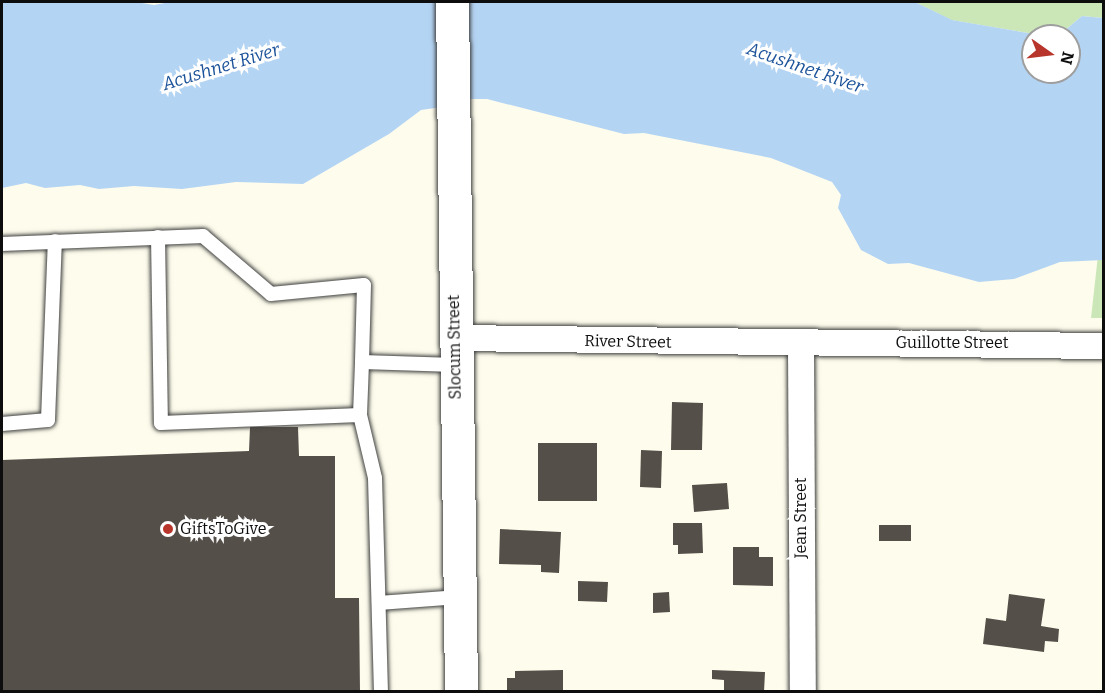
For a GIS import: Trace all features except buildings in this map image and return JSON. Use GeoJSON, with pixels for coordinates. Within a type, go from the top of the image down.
{"type":"FeatureCollection","features":[{"type":"Feature","properties":{"kind":"street","name":"Slocum Street"},"geometry":{"type":"LineString","coordinates":[[452,2],[461,692]]}},
{"type":"Feature","properties":{"kind":"street","name":"River Street"},"geometry":{"type":"LineString","coordinates":[[455,352],[801,345]]}},
{"type":"Feature","properties":{"kind":"street","name":"Guillotte Street"},"geometry":{"type":"LineString","coordinates":[[801,345],[1104,346]]}},
{"type":"Feature","properties":{"kind":"street","name":"Jean Street"},"geometry":{"type":"LineString","coordinates":[[801,345],[803,692]]}},
{"type":"Feature","properties":{"kind":"lane"},"geometry":{"type":"LineString","coordinates":[[2,244],[203,236],[271,294],[364,285],[360,415],[375,478],[381,692]]}},
{"type":"Feature","properties":{"kind":"lane"},"geometry":{"type":"LineString","coordinates":[[158,237],[161,423],[360,415]]}},
{"type":"Feature","properties":{"kind":"lane"},"geometry":{"type":"LineString","coordinates":[[2,424],[48,420],[56,242]]}},
{"type":"Feature","properties":{"kind":"lane"},"geometry":{"type":"LineString","coordinates":[[362,363],[455,352]]}},
{"type":"Feature","properties":{"kind":"lane"},"geometry":{"type":"LineString","coordinates":[[379,603],[459,597]]}},
{"type":"Feature","properties":{"kind":"green space"},"geometry":{"type":"Polygon","coordinates":[[[915,2],[1103,2],[1103,18],[1082,16],[1072,24],[1021,24],[1021,32],[951,20],[915,2]]]}},
{"type":"Feature","properties":{"kind":"green space"},"geometry":{"type":"Polygon","coordinates":[[[1102,219],[1103,318],[1091,318],[1102,219]]]}},
{"type":"Feature","properties":{"kind":"water","name":"Acushnet River"},"geometry":{"type":"Polygon","coordinates":[[[2,2],[136,2],[154,5],[170,2],[915,2],[952,20],[1021,32],[1021,84],[1081,84],[1081,24],[1072,24],[1082,16],[1103,18],[1103,260],[1060,262],[1014,279],[979,282],[909,263],[888,264],[861,250],[838,208],[841,195],[832,182],[771,158],[644,133],[624,134],[487,99],[463,99],[449,106],[421,110],[389,134],[303,184],[236,182],[182,189],[134,186],[99,189],[80,185],[45,188],[26,183],[2,188],[2,2]]]}},
{"type":"Feature","properties":{"kind":"place","name":"GiftsToGive"},"geometry":{"type":"Point","coordinates":[168,529]}}]}
